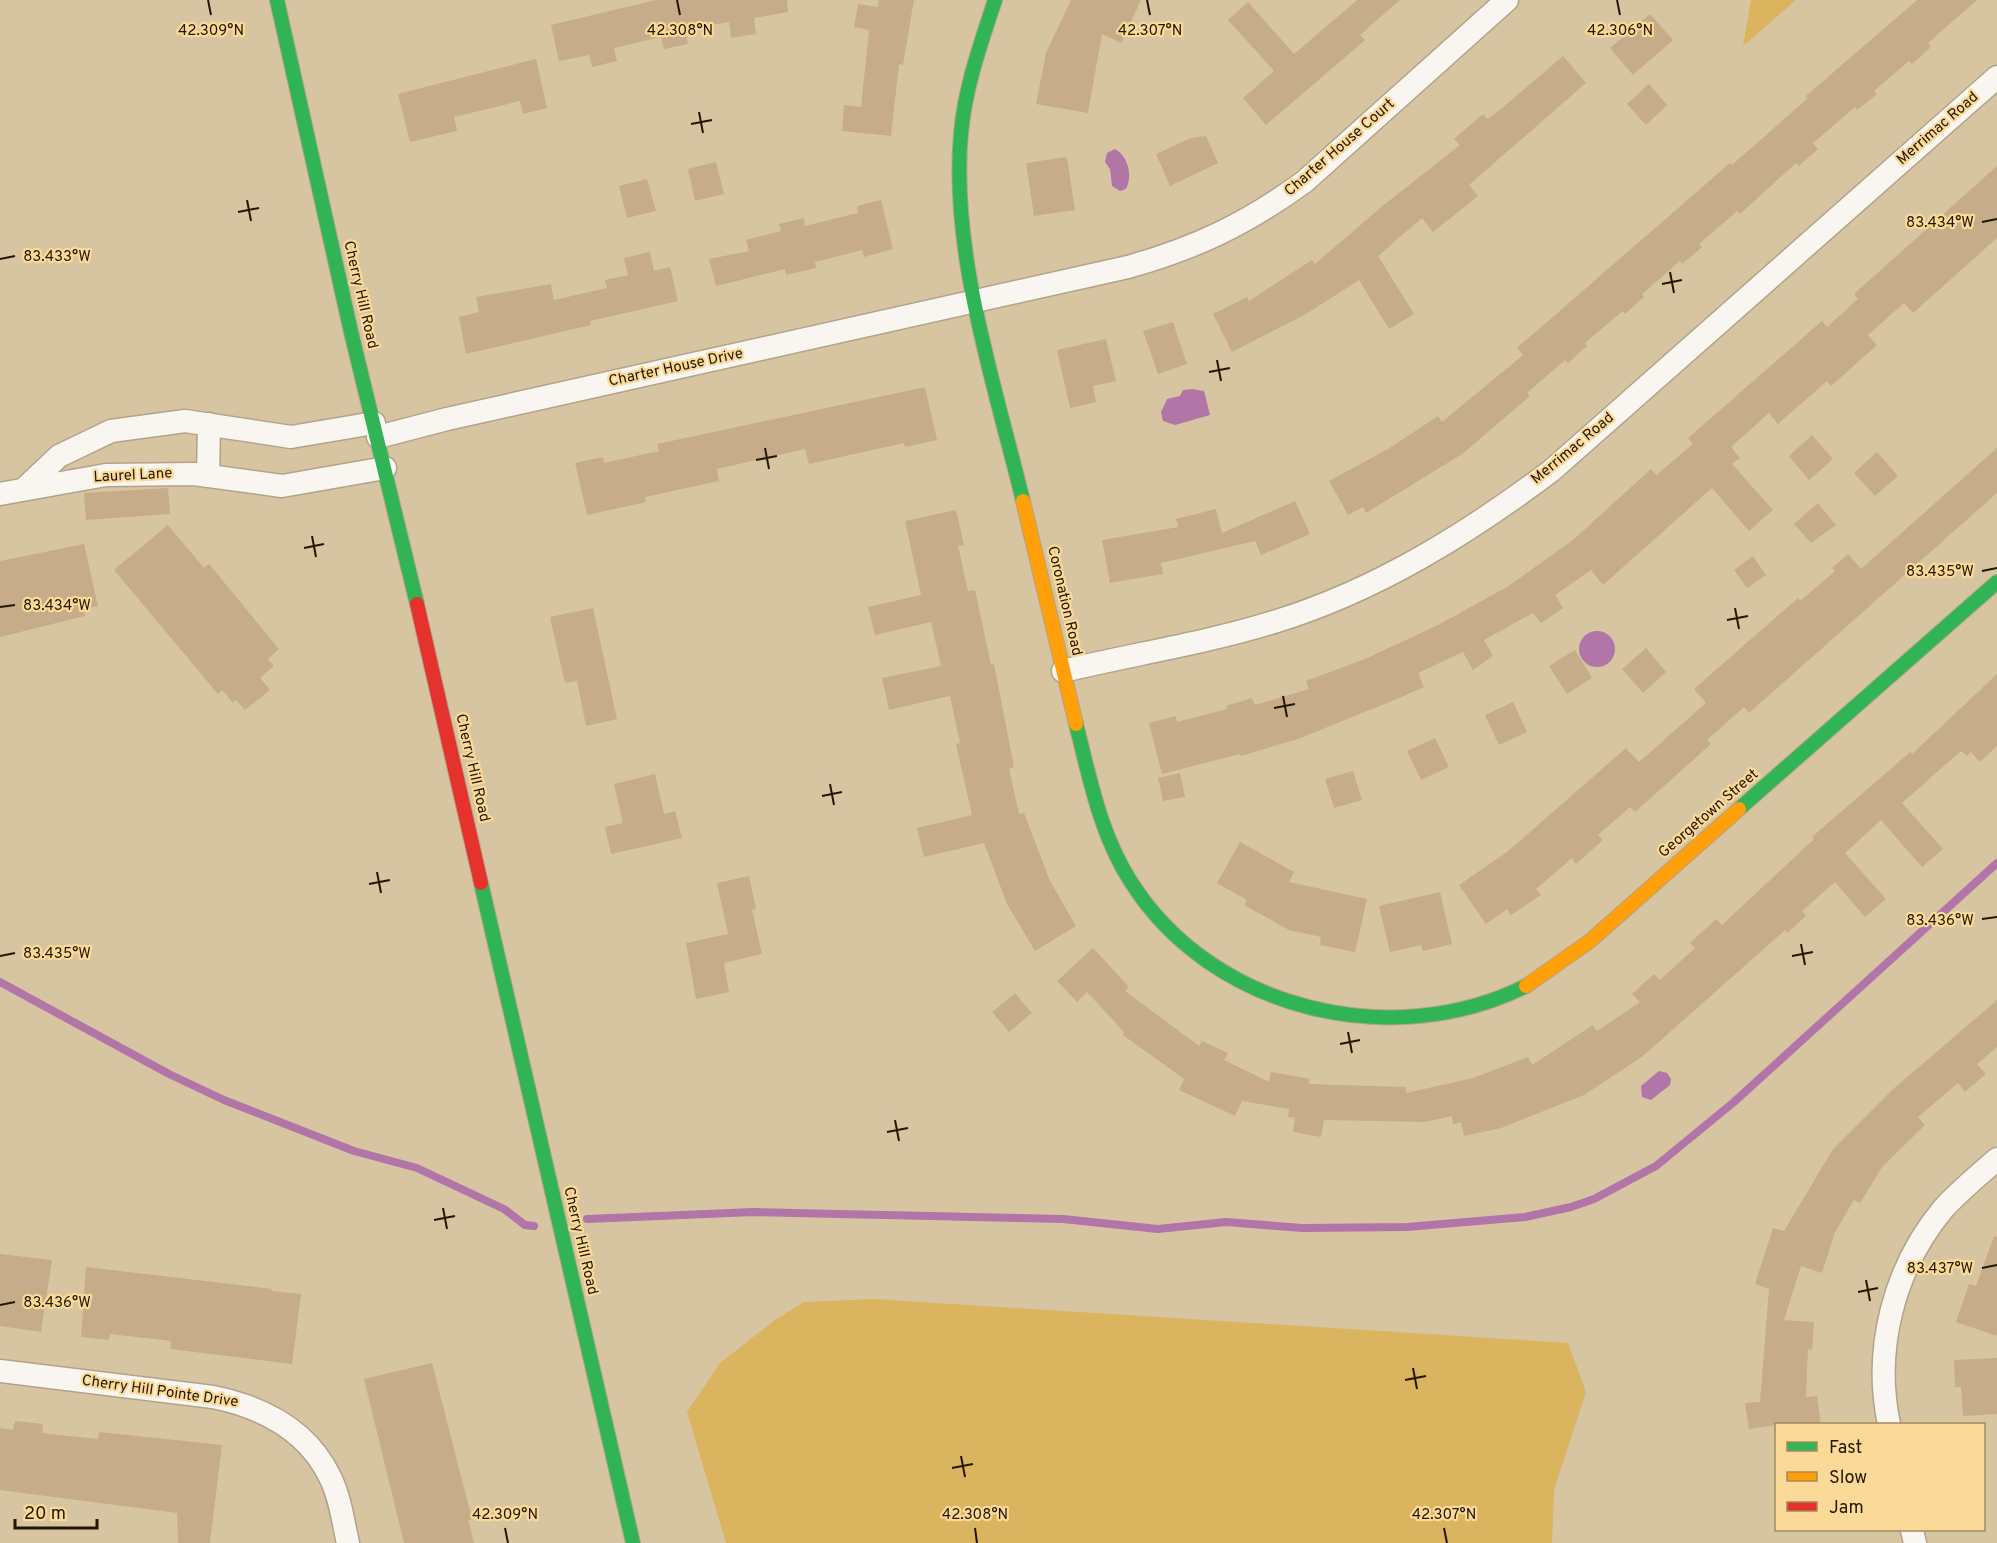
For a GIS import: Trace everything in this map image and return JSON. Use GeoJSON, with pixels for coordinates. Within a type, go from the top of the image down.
{"type":"FeatureCollection","features":[{"type":"Feature","properties":{"kind":"street","name":"Cherry Hill Road"},"geometry":{"type":"LineString","coordinates":[[277,0],[633,1543]]}},
{"type":"Feature","properties":{"kind":"street","name":"Coronation Road"},"geometry":{"type":"LineString","coordinates":[[995,0],[974,66],[961,131],[959,175],[965,250],[975,302],[1097,809],[1111,847],[1145,903],[1176,936],[1211,964],[1245,984],[1280,1000],[1318,1013],[1347,1018],[1413,1018]]}},
{"type":"Feature","properties":{"kind":"street","name":"Charter House Court"},"geometry":{"type":"LineString","coordinates":[[975,302],[1162,257],[1199,245],[1232,228],[1274,204],[1304,182],[1507,0]]}},
{"type":"Feature","properties":{"kind":"street","name":"Merrimac Road"},"geometry":{"type":"LineString","coordinates":[[1064,671],[1275,622],[1362,588],[1445,544],[1503,507],[1551,471],[1997,77]]}},
{"type":"Feature","properties":{"kind":"street","name":"Charter House Drive"},"geometry":{"type":"LineString","coordinates":[[376,430],[447,419],[975,302]]}},
{"type":"Feature","properties":{"kind":"street"},"geometry":{"type":"LineString","coordinates":[[24,489],[59,456],[111,431],[185,421],[291,437],[376,430]]}},
{"type":"Feature","properties":{"kind":"street"},"geometry":{"type":"LineString","coordinates":[[208,476],[209,424]]}},
{"type":"Feature","properties":{"kind":"street","name":"Laurel Lane"},"geometry":{"type":"LineString","coordinates":[[0,494],[106,475],[208,476],[282,486],[385,468]]}},
{"type":"Feature","properties":{"kind":"street","name":"Georgetown Street"},"geometry":{"type":"LineString","coordinates":[[1413,1018],[1447,1013],[1495,1000],[1523,988],[1555,968],[1590,941],[1997,582]]}},
{"type":"Feature","properties":{"kind":"street"},"geometry":{"type":"LineString","coordinates":[[1889,1423],[1884,1365],[1888,1328],[1900,1284],[1925,1235],[1944,1209],[1997,1159]]}},
{"type":"Feature","properties":{"kind":"street","name":"Cherry Hill Pointe Drive"},"geometry":{"type":"LineString","coordinates":[[0,1371],[213,1396],[243,1403],[270,1413],[307,1446],[330,1476],[348,1543]]}},
{"type":"Feature","properties":{"kind":"shaded area"},"geometry":{"type":"Polygon","coordinates":[[[1751,0],[1796,0],[1743,46],[1751,0]]]}},
{"type":"Feature","properties":{"kind":"shaded area"},"geometry":{"type":"Polygon","coordinates":[[[1115,149],[1123,156],[1129,172],[1126,189],[1120,191],[1112,186],[1110,169],[1105,162],[1107,153],[1115,149]]]}},
{"type":"Feature","properties":{"kind":"shaded area"},"geometry":{"type":"Polygon","coordinates":[[[1183,390],[1204,391],[1210,415],[1175,425],[1163,421],[1161,412],[1167,399],[1180,396],[1183,390]]]}},
{"type":"Feature","properties":{"kind":"shaded area"},"geometry":{"type":"Polygon","coordinates":[[[1597,631],[1610,636],[1615,649],[1610,662],[1597,667],[1584,662],[1579,649],[1584,636],[1597,631]]]}},
{"type":"Feature","properties":{"kind":"shaded area"},"geometry":{"type":"Polygon","coordinates":[[[1659,1071],[1667,1073],[1671,1079],[1670,1085],[1651,1100],[1642,1097],[1641,1086],[1659,1071]]]}},
{"type":"Feature","properties":{"kind":"shaded area"},"geometry":{"type":"Polygon","coordinates":[[[874,1299],[1568,1343],[1586,1392],[1554,1490],[1552,1543],[726,1543],[687,1412],[720,1363],[775,1320],[804,1302],[874,1299]]]}},
{"type":"Feature","properties":{"kind":"building"},"geometry":{"type":"Polygon","coordinates":[[[656,0],[787,0],[788,12],[754,18],[756,34],[731,38],[729,22],[685,30],[688,44],[664,49],[661,37],[614,48],[617,61],[592,67],[589,55],[559,61],[551,25],[656,0]]]}},
{"type":"Feature","properties":{"kind":"building"},"geometry":{"type":"Polygon","coordinates":[[[879,0],[914,0],[903,65],[899,64],[891,136],[842,131],[844,105],[861,107],[869,30],[854,27],[858,4],[878,7],[879,0]]]}},
{"type":"Feature","properties":{"kind":"building"},"geometry":{"type":"Polygon","coordinates":[[[1071,0],[1141,0],[1121,43],[1102,34],[1088,113],[1036,104],[1046,53],[1071,0]]]}},
{"type":"Feature","properties":{"kind":"building"},"geometry":{"type":"Polygon","coordinates":[[[1357,0],[1400,0],[1360,35],[1365,40],[1266,125],[1243,98],[1274,71],[1228,20],[1248,2],[1294,54],[1357,0]]]}},
{"type":"Feature","properties":{"kind":"building"},"geometry":{"type":"Polygon","coordinates":[[[1917,0],[1977,0],[1928,43],[1931,47],[1912,64],[1909,61],[1874,91],[1877,94],[1857,110],[1855,107],[1813,143],[1818,149],[1799,166],[1796,163],[1740,214],[1737,211],[1699,244],[1702,247],[1682,264],[1680,261],[1642,294],[1644,297],[1625,314],[1623,311],[1585,343],[1587,346],[1568,363],[1565,360],[1527,393],[1530,396],[1462,454],[1366,513],[1363,507],[1348,515],[1329,481],[1388,449],[1438,416],[1442,422],[1523,355],[1517,348],[1730,163],[1732,165],[1808,98],[1806,96],[1917,0]]]}},
{"type":"Feature","properties":{"kind":"building"},"geometry":{"type":"Polygon","coordinates":[[[1650,14],[1673,40],[1633,75],[1610,48],[1650,14]]]}},
{"type":"Feature","properties":{"kind":"building"},"geometry":{"type":"Polygon","coordinates":[[[1563,56],[1586,83],[1469,185],[1478,196],[1433,232],[1422,218],[1378,256],[1414,314],[1389,329],[1359,280],[1306,314],[1232,352],[1213,314],[1247,297],[1249,301],[1312,260],[1315,264],[1385,204],[1460,145],[1454,139],[1483,114],[1488,119],[1563,56]]]}},
{"type":"Feature","properties":{"kind":"building"},"geometry":{"type":"Polygon","coordinates":[[[536,59],[547,108],[523,114],[520,101],[454,117],[457,131],[410,142],[398,94],[536,59]]]}},
{"type":"Feature","properties":{"kind":"building"},"geometry":{"type":"Polygon","coordinates":[[[1649,84],[1667,105],[1646,125],[1627,104],[1649,84]]]}},
{"type":"Feature","properties":{"kind":"building"},"geometry":{"type":"Polygon","coordinates":[[[1206,136],[1218,163],[1170,186],[1156,154],[1191,138],[1206,136]]]}},
{"type":"Feature","properties":{"kind":"building"},"geometry":{"type":"Polygon","coordinates":[[[1067,157],[1075,210],[1034,216],[1026,163],[1067,157]]]}},
{"type":"Feature","properties":{"kind":"building"},"geometry":{"type":"Polygon","coordinates":[[[716,162],[724,194],[695,201],[688,169],[716,162]]]}},
{"type":"Feature","properties":{"kind":"building"},"geometry":{"type":"Polygon","coordinates":[[[1997,166],[1997,238],[1913,313],[1904,303],[1868,335],[1877,345],[1831,386],[1827,381],[1778,424],[1769,413],[1731,447],[1740,458],[1732,464],[1773,510],[1749,531],[1712,488],[1603,585],[1591,570],[1555,595],[1563,608],[1541,623],[1533,613],[1484,640],[1493,656],[1473,670],[1463,652],[1418,673],[1424,687],[1298,739],[1241,756],[1240,754],[1162,774],[1149,723],[1176,716],[1177,722],[1227,709],[1226,706],[1252,698],[1255,705],[1309,689],[1306,681],[1365,659],[1438,625],[1507,587],[1573,540],[1651,469],[1656,475],[1693,444],[1688,438],[1822,321],[1827,327],[1858,299],[1854,294],[1997,166]]]}},
{"type":"Feature","properties":{"kind":"building"},"geometry":{"type":"Polygon","coordinates":[[[647,179],[656,211],[627,218],[619,186],[647,179]]]}},
{"type":"Feature","properties":{"kind":"building"},"geometry":{"type":"Polygon","coordinates":[[[881,200],[893,249],[864,257],[862,250],[815,262],[816,268],[786,275],[785,269],[716,286],[709,259],[749,251],[746,240],[781,231],[779,224],[804,218],[805,226],[858,213],[857,206],[881,200]]]}},
{"type":"Feature","properties":{"kind":"building"},"geometry":{"type":"Polygon","coordinates":[[[650,252],[654,271],[670,267],[678,301],[590,321],[591,325],[466,354],[459,317],[479,312],[476,297],[551,284],[554,300],[607,288],[605,280],[628,275],[624,258],[650,252]]]}},
{"type":"Feature","properties":{"kind":"building"},"geometry":{"type":"Polygon","coordinates":[[[1173,322],[1187,364],[1158,374],[1143,331],[1173,322]]]}},
{"type":"Feature","properties":{"kind":"building"},"geometry":{"type":"Polygon","coordinates":[[[1106,339],[1116,381],[1093,386],[1096,402],[1070,408],[1057,350],[1106,339]]]}},
{"type":"Feature","properties":{"kind":"building"},"geometry":{"type":"Polygon","coordinates":[[[925,387],[937,440],[905,447],[904,443],[809,464],[805,449],[717,469],[719,481],[645,497],[646,502],[587,515],[575,463],[603,457],[604,463],[659,451],[657,444],[925,387]]]}},
{"type":"Feature","properties":{"kind":"building"},"geometry":{"type":"Polygon","coordinates":[[[1812,435],[1833,459],[1809,480],[1789,456],[1812,435]]]}},
{"type":"Feature","properties":{"kind":"building"},"geometry":{"type":"Polygon","coordinates":[[[1997,448],[1997,493],[1749,713],[1744,707],[1707,740],[1711,744],[1635,812],[1630,807],[1598,835],[1603,840],[1576,864],[1572,858],[1536,889],[1541,895],[1511,915],[1507,909],[1486,924],[1459,885],[1507,852],[1626,748],[1639,762],[1706,703],[1694,689],[1798,598],[1800,601],[1835,571],[1832,568],[1848,554],[1861,569],[1997,448]]]}},
{"type":"Feature","properties":{"kind":"building"},"geometry":{"type":"Polygon","coordinates":[[[1877,452],[1898,476],[1875,496],[1854,473],[1877,452]]]}},
{"type":"Feature","properties":{"kind":"building"},"geometry":{"type":"Polygon","coordinates":[[[168,488],[170,514],[86,520],[84,493],[168,488]]]}},
{"type":"Feature","properties":{"kind":"building"},"geometry":{"type":"Polygon","coordinates":[[[1295,501],[1310,534],[1261,555],[1255,541],[1161,563],[1163,574],[1110,583],[1102,540],[1178,527],[1176,519],[1216,509],[1222,533],[1295,501]]]}},
{"type":"Feature","properties":{"kind":"building"},"geometry":{"type":"Polygon","coordinates":[[[1818,503],[1836,525],[1811,543],[1794,524],[1818,503]]]}},
{"type":"Feature","properties":{"kind":"building"},"geometry":{"type":"Polygon","coordinates":[[[956,510],[964,545],[958,546],[968,591],[975,590],[991,665],[994,664],[1014,767],[1009,769],[1019,814],[1024,813],[1050,881],[1076,926],[1035,951],[1007,904],[984,843],[924,857],[917,828],[972,815],[956,744],[960,743],[950,696],[889,710],[882,678],[941,666],[931,622],[875,635],[868,607],[921,595],[905,521],[956,510]]]}},
{"type":"Feature","properties":{"kind":"building"},"geometry":{"type":"Polygon","coordinates":[[[168,525],[204,568],[209,564],[279,649],[268,659],[274,666],[260,678],[270,690],[245,710],[236,700],[233,703],[222,690],[218,694],[114,570],[168,525]]]}},
{"type":"Feature","properties":{"kind":"building"},"geometry":{"type":"Polygon","coordinates":[[[84,544],[98,606],[83,609],[85,616],[0,637],[0,561],[84,544]]]}},
{"type":"Feature","properties":{"kind":"building"},"geometry":{"type":"Polygon","coordinates":[[[1753,556],[1766,575],[1747,588],[1734,570],[1753,556]]]}},
{"type":"Feature","properties":{"kind":"building"},"geometry":{"type":"Polygon","coordinates":[[[593,608],[617,719],[586,726],[577,681],[565,683],[550,617],[593,608]]]}},
{"type":"Feature","properties":{"kind":"building"},"geometry":{"type":"Polygon","coordinates":[[[1646,648],[1666,672],[1643,693],[1622,669],[1646,648]]]}},
{"type":"Feature","properties":{"kind":"building"},"geometry":{"type":"Polygon","coordinates":[[[1575,650],[1592,678],[1567,694],[1549,666],[1575,650]]]}},
{"type":"Feature","properties":{"kind":"building"},"geometry":{"type":"Polygon","coordinates":[[[1997,674],[1997,746],[1980,762],[1971,752],[1967,756],[1961,751],[1902,803],[1943,849],[1922,867],[1881,820],[1845,853],[1886,899],[1865,917],[1835,882],[1802,911],[1806,916],[1787,933],[1785,930],[1643,1056],[1584,1095],[1501,1128],[1464,1136],[1461,1122],[1453,1124],[1452,1116],[1425,1122],[1324,1120],[1321,1137],[1293,1132],[1295,1118],[1288,1117],[1289,1109],[1242,1101],[1235,1116],[1179,1090],[1184,1079],[1123,1035],[1124,1032],[1087,992],[1077,1002],[1057,981],[1093,948],[1129,987],[1125,991],[1199,1046],[1202,1041],[1228,1053],[1224,1060],[1269,1082],[1271,1072],[1310,1079],[1308,1084],[1406,1087],[1406,1093],[1473,1078],[1528,1057],[1532,1065],[1593,1025],[1597,1031],[1640,1002],[1632,994],[1654,974],[1660,980],[1695,948],[1690,943],[1716,919],[1722,925],[1814,839],[1812,837],[1910,752],[1912,754],[1997,674]]]}},
{"type":"Feature","properties":{"kind":"building"},"geometry":{"type":"Polygon","coordinates":[[[1513,702],[1527,732],[1499,745],[1485,715],[1513,702]]]}},
{"type":"Feature","properties":{"kind":"building"},"geometry":{"type":"Polygon","coordinates":[[[1435,738],[1449,767],[1421,780],[1407,751],[1435,738]]]}},
{"type":"Feature","properties":{"kind":"building"},"geometry":{"type":"Polygon","coordinates":[[[1353,771],[1362,800],[1334,808],[1325,779],[1353,771]]]}},
{"type":"Feature","properties":{"kind":"building"},"geometry":{"type":"Polygon","coordinates":[[[1180,773],[1185,797],[1163,801],[1158,778],[1180,773]]]}},
{"type":"Feature","properties":{"kind":"building"},"geometry":{"type":"Polygon","coordinates":[[[655,774],[664,814],[675,811],[682,838],[611,854],[605,827],[623,823],[614,784],[655,774]]]}},
{"type":"Feature","properties":{"kind":"building"},"geometry":{"type":"Polygon","coordinates":[[[1240,842],[1294,872],[1289,882],[1367,899],[1355,952],[1320,945],[1321,937],[1289,930],[1244,905],[1247,900],[1217,883],[1240,842]]]}},
{"type":"Feature","properties":{"kind":"building"},"geometry":{"type":"Polygon","coordinates":[[[749,876],[756,909],[752,910],[762,954],[724,963],[729,992],[696,999],[686,943],[728,934],[717,883],[749,876]]]}},
{"type":"Feature","properties":{"kind":"building"},"geometry":{"type":"Polygon","coordinates":[[[1440,892],[1452,944],[1423,951],[1421,945],[1390,952],[1379,906],[1440,892]]]}},
{"type":"Feature","properties":{"kind":"building"},"geometry":{"type":"Polygon","coordinates":[[[1015,993],[1032,1013],[1009,1032],[992,1012],[1015,993]]]}},
{"type":"Feature","properties":{"kind":"building"},"geometry":{"type":"Polygon","coordinates":[[[1997,1000],[1997,1047],[1977,1064],[1986,1074],[1965,1092],[1958,1083],[1918,1117],[1925,1125],[1882,1167],[1860,1203],[1854,1200],[1835,1232],[1822,1273],[1801,1266],[1784,1320],[1814,1322],[1812,1350],[1808,1349],[1806,1397],[1817,1396],[1821,1423],[1775,1423],[1775,1425],[1749,1429],[1745,1403],[1760,1402],[1769,1289],[1755,1284],[1773,1228],[1784,1231],[1833,1149],[1892,1090],[1997,1000]]]}},
{"type":"Feature","properties":{"kind":"building"},"geometry":{"type":"Polygon","coordinates":[[[1994,1236],[1997,1237],[1997,1336],[1956,1322],[1969,1284],[1976,1286],[1994,1236]]]}},
{"type":"Feature","properties":{"kind":"building"},"geometry":{"type":"Polygon","coordinates":[[[0,1254],[52,1260],[41,1332],[0,1326],[0,1254]]]}},
{"type":"Feature","properties":{"kind":"building"},"geometry":{"type":"Polygon","coordinates":[[[86,1267],[301,1294],[292,1364],[170,1349],[171,1341],[110,1334],[109,1340],[81,1337],[86,1267]]]}},
{"type":"Feature","properties":{"kind":"building"},"geometry":{"type":"Polygon","coordinates":[[[1997,1358],[1997,1414],[1963,1416],[1961,1387],[1955,1387],[1954,1360],[1997,1358]]]}},
{"type":"Feature","properties":{"kind":"building"},"geometry":{"type":"Polygon","coordinates":[[[432,1363],[472,1519],[468,1520],[474,1543],[404,1543],[364,1379],[432,1363]]]}},
{"type":"Feature","properties":{"kind":"building"},"geometry":{"type":"Polygon","coordinates":[[[15,1421],[43,1424],[42,1433],[98,1439],[99,1432],[222,1445],[210,1543],[178,1543],[177,1513],[0,1490],[0,1428],[13,1430],[15,1421]]]}},
{"type":"Feature","properties":{"kind":"waterway"},"geometry":{"type":"LineString","coordinates":[[587,1219],[753,1212],[1063,1219],[1158,1229],[1226,1222],[1302,1228],[1407,1227],[1525,1217],[1571,1207],[1594,1199],[1656,1166],[1734,1102],[1997,863]]}},
{"type":"Feature","properties":{"kind":"waterway"},"geometry":{"type":"LineString","coordinates":[[0,982],[169,1074],[224,1100],[354,1151],[417,1168],[504,1209],[525,1225],[534,1226]]}},
{"type":"Feature","properties":{"kind":"traffic: fast"},"geometry":{"type":"LineString","coordinates":[[277,0],[351,332],[417,604]]}},
{"type":"Feature","properties":{"kind":"traffic: fast"},"geometry":{"type":"LineString","coordinates":[[995,0],[974,65],[966,99],[961,133],[959,178],[968,271],[977,318],[1023,501]]}},
{"type":"Feature","properties":{"kind":"traffic: fast"},"geometry":{"type":"LineString","coordinates":[[1739,809],[1997,582]]}},
{"type":"Feature","properties":{"kind":"traffic: fast"},"geometry":{"type":"LineString","coordinates":[[1076,724],[1097,806],[1120,864],[1131,882],[1166,926],[1208,962],[1256,989],[1309,1007],[1363,1016],[1419,1016],[1474,1006],[1526,986]]}},
{"type":"Feature","properties":{"kind":"traffic: fast"},"geometry":{"type":"LineString","coordinates":[[481,883],[633,1543]]}},
{"type":"Feature","properties":{"kind":"traffic: slow"},"geometry":{"type":"LineString","coordinates":[[1023,501],[1076,724]]}},
{"type":"Feature","properties":{"kind":"traffic: slow"},"geometry":{"type":"LineString","coordinates":[[1526,986],[1590,941],[1739,809]]}},
{"type":"Feature","properties":{"kind":"traffic: jam"},"geometry":{"type":"LineString","coordinates":[[417,604],[481,883]]}}]}
